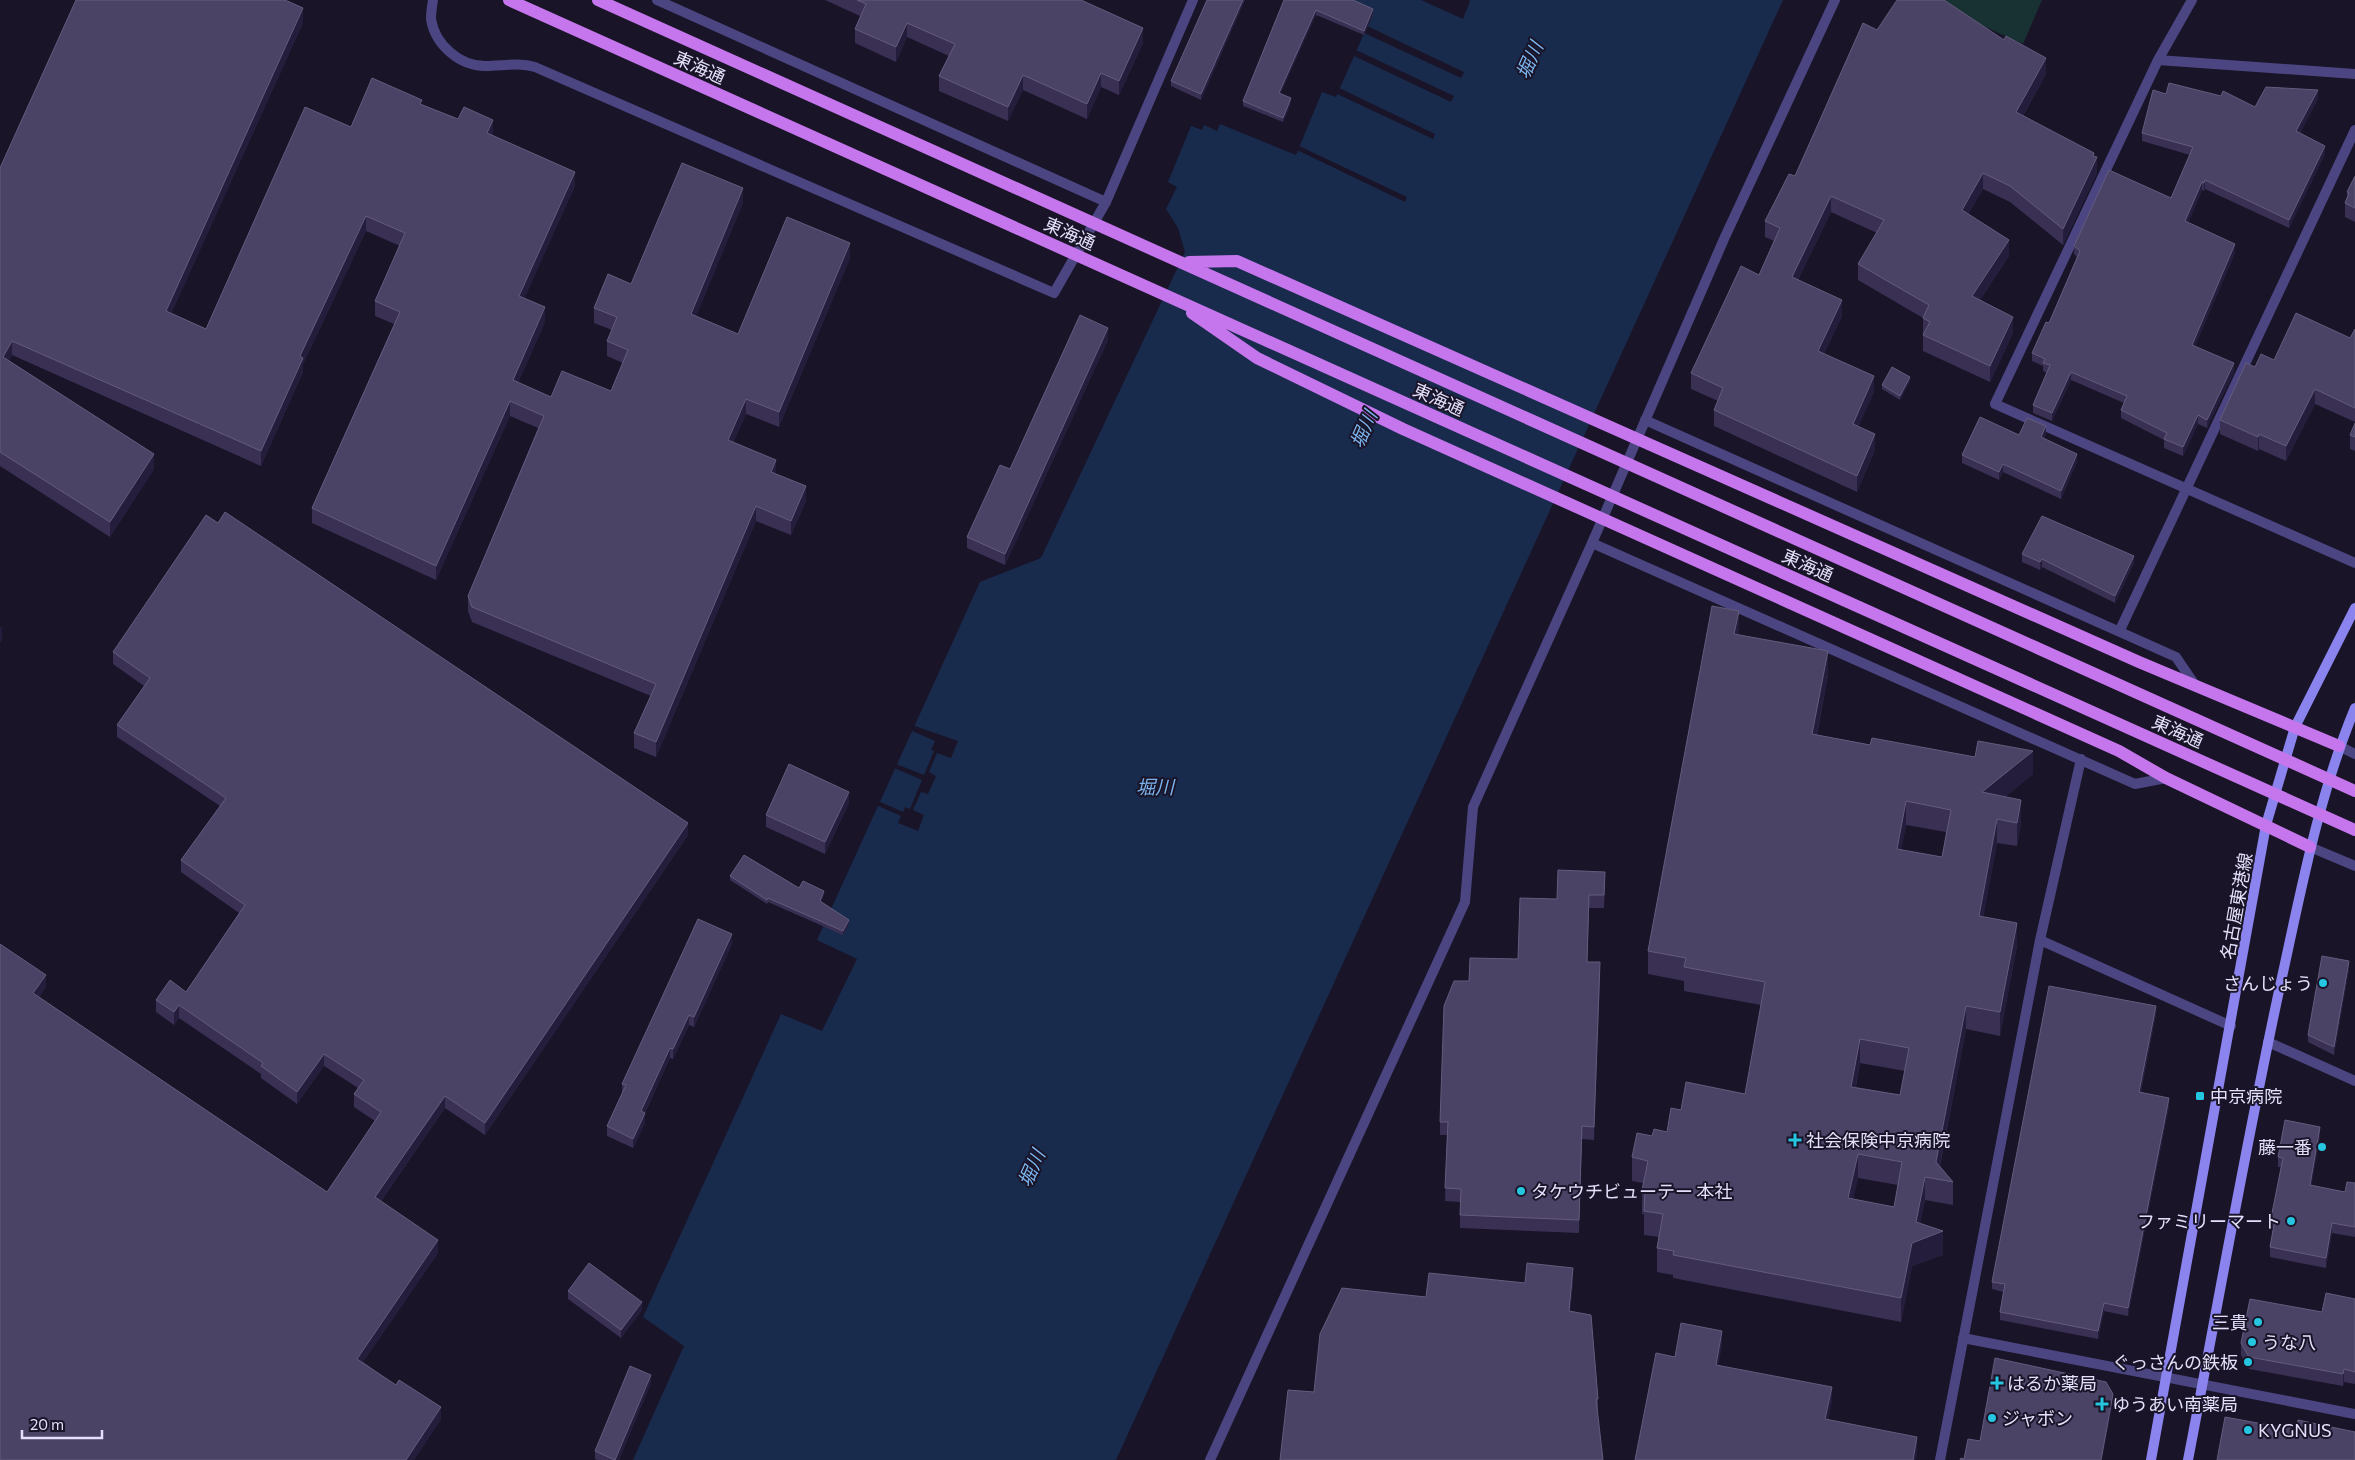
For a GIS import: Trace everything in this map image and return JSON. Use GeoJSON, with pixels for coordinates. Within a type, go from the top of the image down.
{"type":"FeatureCollection","features":[{"type":"Feature","properties":{"kind":"main road","name":"東海通"},"geometry":{"type":"LineString","coordinates":[[508,0],[2355,830]]}},
{"type":"Feature","properties":{"kind":"main road","name":"東海通"},"geometry":{"type":"LineString","coordinates":[[598,0],[1184,262],[2355,791]]}},
{"type":"Feature","properties":{"kind":"main road"},"geometry":{"type":"LineString","coordinates":[[1184,262],[1237,261],[2139,662],[2339,746]]}},
{"type":"Feature","properties":{"kind":"main road"},"geometry":{"type":"LineString","coordinates":[[1163,294],[1257,358],[1403,428],[2119,751],[2166,778],[2310,846]]}},
{"type":"Feature","properties":{"kind":"main road","name":"名古屋東港線"},"geometry":{"type":"LineString","coordinates":[[2151,1460],[2266,825],[2295,727],[2355,608]]}},
{"type":"Feature","properties":{"kind":"main road"},"geometry":{"type":"LineString","coordinates":[[2188,1460],[2268,1042],[2310,846],[2339,746],[2355,708]]}},
{"type":"Feature","properties":{"kind":"street"},"geometry":{"type":"LineString","coordinates":[[433,0],[431,19],[436,37],[450,53],[468,64],[484,66],[521,63],[535,67],[1054,293],[1106,202],[1193,0]]}},
{"type":"Feature","properties":{"kind":"street"},"geometry":{"type":"LineString","coordinates":[[657,0],[1106,202]]}},
{"type":"Feature","properties":{"kind":"street"},"geometry":{"type":"LineString","coordinates":[[1210,1460],[1465,902],[1473,807],[1592,543],[1724,239],[1835,0]]}},
{"type":"Feature","properties":{"kind":"street"},"geometry":{"type":"LineString","coordinates":[[2192,0],[2158,60],[1995,404],[2355,563]]}},
{"type":"Feature","properties":{"kind":"street"},"geometry":{"type":"LineString","coordinates":[[2158,60],[2355,74]]}},
{"type":"Feature","properties":{"kind":"street"},"geometry":{"type":"LineString","coordinates":[[2120,630],[2355,130]]}},
{"type":"Feature","properties":{"kind":"street"},"geometry":{"type":"LineString","coordinates":[[1646,420],[2120,630],[2176,657],[2194,684]]}},
{"type":"Feature","properties":{"kind":"street"},"geometry":{"type":"LineString","coordinates":[[1592,543],[2135,784],[2166,778]]}},
{"type":"Feature","properties":{"kind":"street"},"geometry":{"type":"LineString","coordinates":[[2339,746],[2355,754]]}},
{"type":"Feature","properties":{"kind":"street"},"geometry":{"type":"LineString","coordinates":[[1940,1460],[2040,940],[2081,759]]}},
{"type":"Feature","properties":{"kind":"street"},"geometry":{"type":"LineString","coordinates":[[2310,846],[2355,866]]}},
{"type":"Feature","properties":{"kind":"street"},"geometry":{"type":"LineString","coordinates":[[2040,940],[2231,1026]]}},
{"type":"Feature","properties":{"kind":"street"},"geometry":{"type":"LineString","coordinates":[[2268,1042],[2355,1081]]}},
{"type":"Feature","properties":{"kind":"street"},"geometry":{"type":"LineString","coordinates":[[1963,1338],[2355,1414]]}},
{"type":"Feature","properties":{"kind":"green space"},"geometry":{"type":"Polygon","coordinates":[[[1926,0],[2042,0],[2023,44],[1926,0]]]}},
{"type":"Feature","properties":{"kind":"water","name":"堀川"},"geometry":{"type":"Polygon","coordinates":[[[1347,0],[1783,0],[1116,1460],[633,1460],[684,1346],[643,1317],[781,1014],[822,1031],[857,959],[817,940],[980,582],[1041,558],[1185,252],[1178,228],[1166,209],[1177,187],[1168,182],[1191,126],[1202,130],[1204,125],[1217,131],[1220,124],[1296,155],[1322,92],[1336,97],[1373,13],[1347,0]]]}},
{"type":"Feature","properties":{"kind":"pier"},"geometry":{"type":"Polygon","coordinates":[[[1421,0],[1469,0],[1470,1],[1463,19],[1421,0]]]}},
{"type":"Feature","properties":{"kind":"pier"},"geometry":{"type":"Polygon","coordinates":[[[1365,25],[1464,72],[1461,78],[1362,32],[1365,25]]]}},
{"type":"Feature","properties":{"kind":"pier"},"geometry":{"type":"Polygon","coordinates":[[[1354,49],[1454,96],[1451,102],[1352,55],[1354,49]]]}},
{"type":"Feature","properties":{"kind":"pier"},"geometry":{"type":"Polygon","coordinates":[[[1337,87],[1435,134],[1433,139],[1335,93],[1337,87]]]}},
{"type":"Feature","properties":{"kind":"pier"},"geometry":{"type":"Polygon","coordinates":[[[1297,145],[1407,197],[1405,202],[1295,149],[1297,145]]]}},
{"type":"Feature","properties":{"kind":"pier"},"geometry":{"type":"Polygon","coordinates":[[[912,725],[958,741],[951,758],[937,753],[929,772],[936,776],[928,794],[921,792],[913,810],[924,815],[918,831],[898,823],[901,816],[876,805],[878,801],[903,812],[905,807],[910,809],[922,780],[894,768],[896,764],[924,775],[934,751],[931,750],[935,741],[910,730],[912,725]]]}},
{"type":"Feature","properties":{"kind":"building"},"geometry":{"type":"Polygon","coordinates":[[[76,0],[285,0],[303,8],[166,311],[206,329],[305,107],[351,127],[372,78],[422,100],[420,104],[458,119],[464,107],[493,120],[487,133],[575,172],[519,296],[545,307],[513,380],[551,397],[562,371],[611,391],[628,350],[607,341],[617,317],[594,308],[608,274],[631,284],[682,163],[743,188],[691,314],[738,334],[787,217],[850,243],[779,412],[746,399],[728,440],[776,460],[771,472],[806,486],[791,521],[756,506],[656,742],[634,733],[656,684],[472,607],[468,596],[544,416],[510,401],[436,566],[312,508],[400,312],[375,301],[405,233],[366,216],[300,356],[303,358],[261,451],[12,341],[3,357],[154,454],[110,522],[0,452],[0,168],[76,0]]]}},
{"type":"Feature","properties":{"kind":"building"},"geometry":{"type":"Polygon","coordinates":[[[857,0],[1081,0],[1143,28],[1119,81],[1101,73],[1087,104],[1023,75],[1008,107],[939,76],[955,44],[907,23],[896,47],[855,29],[866,4],[857,0]]]}},
{"type":"Feature","properties":{"kind":"building"},"geometry":{"type":"Polygon","coordinates":[[[1207,0],[1243,0],[1201,94],[1171,81],[1207,0]]]}},
{"type":"Feature","properties":{"kind":"building"},"geometry":{"type":"Polygon","coordinates":[[[1284,0],[1353,0],[1373,9],[1364,31],[1316,10],[1279,93],[1291,98],[1283,118],[1243,101],[1284,0]]]}},
{"type":"Feature","properties":{"kind":"building"},"geometry":{"type":"Polygon","coordinates":[[[1897,0],[1944,0],[2004,40],[2006,36],[2046,58],[2016,112],[2094,153],[2093,156],[2097,157],[2063,229],[2010,186],[1983,173],[1962,210],[2009,240],[1972,296],[2013,317],[1990,366],[1923,335],[1930,322],[1923,318],[1929,305],[1858,264],[1884,220],[1831,196],[1792,277],[1842,300],[1818,351],[1874,376],[1853,424],[1875,434],[1857,476],[1714,410],[1723,388],[1691,373],[1741,266],[1759,275],[1780,228],[1765,221],[1789,174],[1795,176],[1863,23],[1877,30],[1897,0]]]}},
{"type":"Feature","properties":{"kind":"building"},"geometry":{"type":"Polygon","coordinates":[[[2169,83],[2221,96],[2223,91],[2255,107],[2266,87],[2318,90],[2296,131],[2325,146],[2289,220],[2205,180],[2204,183],[2202,182],[2185,221],[2235,244],[2192,345],[2234,363],[2207,420],[2198,415],[2183,447],[2164,439],[2167,433],[2121,410],[2127,396],[2071,372],[2052,413],[2033,405],[2050,365],[2043,363],[2045,359],[2032,353],[2046,322],[2049,323],[2080,251],[2074,246],[2109,170],[2171,198],[2193,147],[2142,133],[2153,90],[2166,94],[2169,83]]]}},
{"type":"Feature","properties":{"kind":"building"},"geometry":{"type":"Polygon","coordinates":[[[2355,176],[2355,208],[2345,203],[2349,193],[2347,192],[2355,176]]]}},
{"type":"Feature","properties":{"kind":"building"},"geometry":{"type":"Polygon","coordinates":[[[2296,313],[2350,338],[2355,329],[2355,408],[2315,389],[2286,446],[2259,434],[2258,437],[2220,420],[2246,363],[2255,367],[2261,354],[2274,360],[2296,313]]]}},
{"type":"Feature","properties":{"kind":"building"},"geometry":{"type":"Polygon","coordinates":[[[1080,315],[1108,328],[1005,554],[967,537],[1000,465],[1010,469],[1080,315]]]}},
{"type":"Feature","properties":{"kind":"building"},"geometry":{"type":"Polygon","coordinates":[[[1892,367],[1910,377],[1900,396],[1882,385],[1892,367]]]}},
{"type":"Feature","properties":{"kind":"building"},"geometry":{"type":"Polygon","coordinates":[[[1980,417],[2019,435],[2027,418],[2046,426],[2041,437],[2077,454],[2061,491],[2003,464],[1999,472],[1962,455],[1980,417]]]}},
{"type":"Feature","properties":{"kind":"building"},"geometry":{"type":"Polygon","coordinates":[[[2355,423],[2355,437],[2350,435],[2355,423]]]}},
{"type":"Feature","properties":{"kind":"building"},"geometry":{"type":"Polygon","coordinates":[[[225,512],[688,823],[485,1123],[445,1096],[375,1197],[438,1240],[357,1359],[396,1385],[399,1380],[441,1407],[406,1460],[0,1460],[0,944],[46,975],[33,993],[327,1192],[381,1112],[354,1094],[364,1080],[324,1054],[297,1092],[261,1066],[263,1063],[179,1005],[174,1012],[156,1000],[170,980],[186,992],[245,905],[181,860],[226,798],[117,725],[150,678],[113,652],[206,515],[218,523],[225,512]]]}},
{"type":"Feature","properties":{"kind":"building"},"geometry":{"type":"Polygon","coordinates":[[[2042,516],[2134,556],[2115,596],[2042,559],[2040,562],[2022,554],[2042,516]]]}},
{"type":"Feature","properties":{"kind":"building"},"geometry":{"type":"Polygon","coordinates":[[[1712,606],[1739,611],[1734,634],[1828,651],[1812,734],[1870,745],[1872,738],[1975,757],[1978,741],[2033,751],[1982,792],[2021,800],[2017,823],[1997,819],[1979,916],[2017,923],[2000,1012],[1966,1006],[1936,1162],[1953,1182],[1925,1177],[1916,1222],[1943,1231],[1912,1243],[1901,1298],[1673,1255],[1674,1251],[1657,1248],[1663,1214],[1644,1211],[1645,1191],[1642,1190],[1648,1161],[1632,1157],[1637,1133],[1652,1136],[1654,1129],[1667,1132],[1671,1108],[1681,1110],[1686,1082],[1745,1094],[1765,982],[1684,967],[1686,958],[1648,951],[1712,606]],[[1906,801],[1897,849],[1942,857],[1951,810],[1906,801]],[[1860,1039],[1851,1087],[1900,1095],[1909,1048],[1860,1039]],[[1858,1154],[1848,1198],[1894,1207],[1902,1162],[1858,1154]]]}},
{"type":"Feature","properties":{"kind":"building"},"geometry":{"type":"Polygon","coordinates":[[[789,764],[849,792],[825,842],[766,815],[789,764]]]}},
{"type":"Feature","properties":{"kind":"building"},"geometry":{"type":"Polygon","coordinates":[[[744,855],[799,888],[803,881],[824,891],[820,901],[849,920],[843,931],[768,898],[767,900],[730,876],[744,855]]]}},
{"type":"Feature","properties":{"kind":"building"},"geometry":{"type":"Polygon","coordinates":[[[1558,870],[1605,872],[1604,895],[1589,895],[1587,962],[1600,962],[1594,1127],[1582,1126],[1579,1220],[1460,1215],[1461,1189],[1445,1188],[1448,1122],[1440,1122],[1444,1006],[1454,981],[1469,981],[1470,958],[1518,959],[1520,898],[1557,899],[1558,870]]]}},
{"type":"Feature","properties":{"kind":"building"},"geometry":{"type":"Polygon","coordinates":[[[698,919],[732,934],[694,1017],[689,1015],[673,1049],[670,1048],[641,1111],[645,1113],[633,1139],[607,1126],[626,1085],[622,1084],[698,919]]]}},
{"type":"Feature","properties":{"kind":"building"},"geometry":{"type":"Polygon","coordinates":[[[2322,956],[2349,961],[2334,1047],[2308,1035],[2322,956]]]}},
{"type":"Feature","properties":{"kind":"building"},"geometry":{"type":"Polygon","coordinates":[[[2049,986],[2156,1006],[2139,1092],[2169,1098],[2128,1308],[2104,1303],[2098,1331],[2000,1312],[2005,1284],[1992,1282],[2049,986]]]}},
{"type":"Feature","properties":{"kind":"building"},"geometry":{"type":"Polygon","coordinates":[[[2285,1120],[2320,1127],[2310,1185],[2345,1192],[2347,1182],[2355,1183],[2355,1227],[2332,1223],[2326,1258],[2270,1247],[2275,1219],[2271,1218],[2283,1158],[2278,1157],[2285,1120]]]}},
{"type":"Feature","properties":{"kind":"building"},"geometry":{"type":"Polygon","coordinates":[[[589,1263],[642,1302],[621,1330],[568,1291],[589,1263]]]}},
{"type":"Feature","properties":{"kind":"building"},"geometry":{"type":"Polygon","coordinates":[[[1527,1263],[1573,1268],[1569,1311],[1591,1315],[1598,1399],[1596,1399],[1603,1460],[1280,1460],[1288,1390],[1314,1392],[1320,1334],[1342,1288],[1426,1297],[1429,1273],[1525,1283],[1527,1263]]]}},
{"type":"Feature","properties":{"kind":"building"},"geometry":{"type":"Polygon","coordinates":[[[2326,1293],[2355,1299],[2355,1372],[2344,1369],[2343,1374],[2249,1357],[2241,1343],[2250,1299],[2322,1312],[2326,1293]]]}},
{"type":"Feature","properties":{"kind":"building"},"geometry":{"type":"Polygon","coordinates":[[[1681,1323],[1722,1331],[1716,1365],[1832,1387],[1825,1419],[1917,1437],[1913,1460],[1635,1460],[1656,1353],[1675,1357],[1681,1323]]]}},
{"type":"Feature","properties":{"kind":"building"},"geometry":{"type":"Polygon","coordinates":[[[1995,1358],[2106,1382],[2113,1394],[2101,1460],[1960,1460],[1961,1458],[1964,1459],[1968,1439],[1980,1441],[1995,1358]]]}},
{"type":"Feature","properties":{"kind":"building"},"geometry":{"type":"Polygon","coordinates":[[[630,1366],[651,1375],[615,1460],[595,1451],[630,1366]]]}},
{"type":"Feature","properties":{"kind":"building"},"geometry":{"type":"Polygon","coordinates":[[[2225,1417],[2285,1428],[2285,1425],[2297,1428],[2298,1420],[2355,1432],[2355,1460],[2217,1460],[2225,1417]]]}},
{"type":"Feature","properties":{"kind":"place","name":"さんじょう"},"geometry":{"type":"Point","coordinates":[2323,983]}},
{"type":"Feature","properties":{"kind":"place","name":"中京病院"},"geometry":{"type":"Point","coordinates":[2200,1096]}},
{"type":"Feature","properties":{"kind":"place","name":"社会保険中京病院"},"geometry":{"type":"Point","coordinates":[1795,1140]}},
{"type":"Feature","properties":{"kind":"place","name":"藤一番"},"geometry":{"type":"Point","coordinates":[2322,1147]}},
{"type":"Feature","properties":{"kind":"place","name":"タケウチビューテー 本社"},"geometry":{"type":"Point","coordinates":[1521,1191]}},
{"type":"Feature","properties":{"kind":"place","name":"ファミリーマート"},"geometry":{"type":"Point","coordinates":[2291,1221]}},
{"type":"Feature","properties":{"kind":"place","name":"三貴"},"geometry":{"type":"Point","coordinates":[2258,1322]}},
{"type":"Feature","properties":{"kind":"place","name":"うな八"},"geometry":{"type":"Point","coordinates":[2252,1342]}},
{"type":"Feature","properties":{"kind":"place","name":"ぐっさんの鉄板"},"geometry":{"type":"Point","coordinates":[2248,1362]}},
{"type":"Feature","properties":{"kind":"place","name":"はるか薬局"},"geometry":{"type":"Point","coordinates":[1997,1383]}},
{"type":"Feature","properties":{"kind":"place","name":"ゆうあい南薬局"},"geometry":{"type":"Point","coordinates":[2102,1404]}},
{"type":"Feature","properties":{"kind":"place","name":"ジャボン"},"geometry":{"type":"Point","coordinates":[1992,1418]}},
{"type":"Feature","properties":{"kind":"place","name":"KYGNUS"},"geometry":{"type":"Point","coordinates":[2248,1430]}}]}
